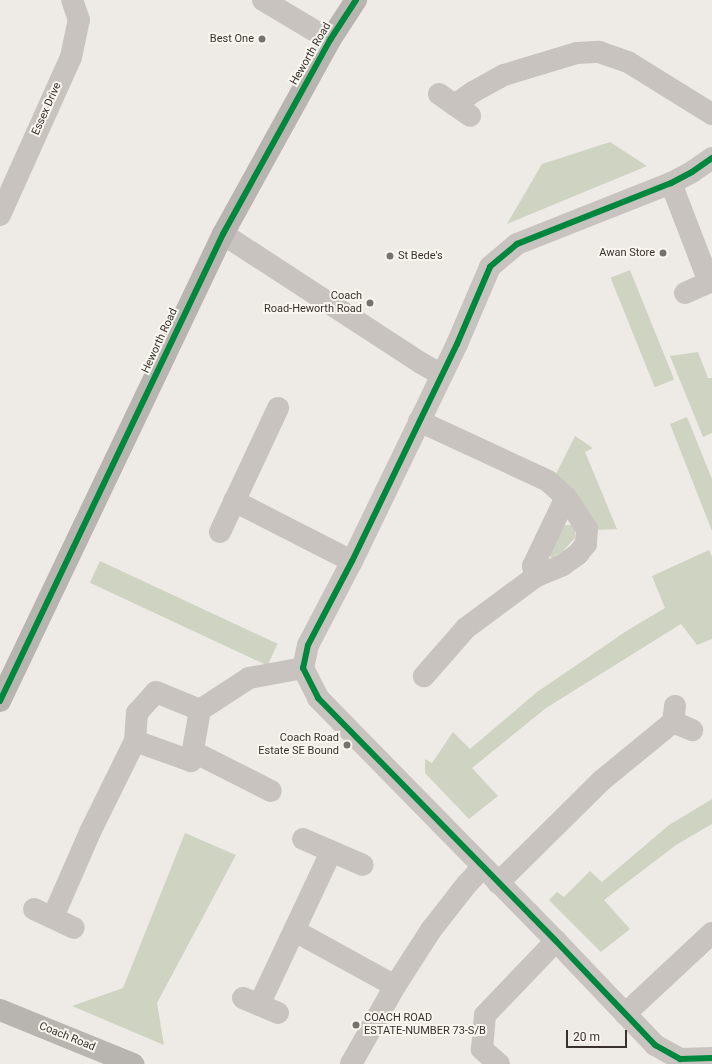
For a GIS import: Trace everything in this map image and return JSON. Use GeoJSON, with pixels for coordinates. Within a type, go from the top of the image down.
{"type":"FeatureCollection","features":[{"type":"Feature","properties":{"kind":"street","name":"Essex Drive"},"geometry":{"type":"LineString","coordinates":[[0,215],[71,57],[79,20],[72,0]]}},
{"type":"Feature","properties":{"kind":"street"},"geometry":{"type":"LineString","coordinates":[[264,0],[330,40]]}},
{"type":"Feature","properties":{"kind":"street","name":"Heworth Road"},"geometry":{"type":"LineString","coordinates":[[0,701],[222,234],[330,40],[356,0]]}},
{"type":"Feature","properties":{"kind":"street"},"geometry":{"type":"LineString","coordinates":[[455,105],[473,92],[504,75],[577,53],[599,52],[628,62],[712,114]]}},
{"type":"Feature","properties":{"kind":"street"},"geometry":{"type":"LineString","coordinates":[[712,158],[692,172],[671,183],[517,244],[490,267],[457,344],[352,561],[308,645],[303,668],[318,698],[556,941],[655,1045],[680,1059],[712,1058]]}},
{"type":"Feature","properties":{"kind":"street"},"geometry":{"type":"LineString","coordinates":[[671,183],[711,282],[685,293]]}},
{"type":"Feature","properties":{"kind":"street"},"geometry":{"type":"LineString","coordinates":[[222,234],[421,363],[442,374]]}},
{"type":"Feature","properties":{"kind":"street"},"geometry":{"type":"LineString","coordinates":[[220,532],[234,501],[261,423],[278,408]]}},
{"type":"Feature","properties":{"kind":"street"},"geometry":{"type":"LineString","coordinates":[[419,421],[548,481],[566,497],[586,528],[586,544],[578,554],[563,565],[535,577],[466,628],[424,676]]}},
{"type":"Feature","properties":{"kind":"street"},"geometry":{"type":"LineString","coordinates":[[535,577],[533,566],[566,497]]}},
{"type":"Feature","properties":{"kind":"street"},"geometry":{"type":"LineString","coordinates":[[234,501],[352,561]]}},
{"type":"Feature","properties":{"kind":"street"},"geometry":{"type":"LineString","coordinates":[[135,742],[191,761],[194,752],[200,710],[249,678],[303,668]]}},
{"type":"Feature","properties":{"kind":"street"},"geometry":{"type":"LineString","coordinates":[[74,928],[44,913],[91,830],[135,742],[137,712],[156,692],[200,710]]}},
{"type":"Feature","properties":{"kind":"street"},"geometry":{"type":"LineString","coordinates":[[498,883],[601,781],[680,719]]}},
{"type":"Feature","properties":{"kind":"street"},"geometry":{"type":"LineString","coordinates":[[194,752],[271,791]]}},
{"type":"Feature","properties":{"kind":"street"},"geometry":{"type":"LineString","coordinates":[[303,839],[363,865]]}},
{"type":"Feature","properties":{"kind":"street"},"geometry":{"type":"LineString","coordinates":[[260,1005],[331,852]]}},
{"type":"Feature","properties":{"kind":"street"},"geometry":{"type":"LineString","coordinates":[[351,1064],[395,986],[431,930],[467,884],[483,867]]}},
{"type":"Feature","properties":{"kind":"street"},"geometry":{"type":"LineString","coordinates":[[295,931],[395,986]]}},
{"type":"Feature","properties":{"kind":"street"},"geometry":{"type":"LineString","coordinates":[[625,1014],[712,933]]}},
{"type":"Feature","properties":{"kind":"street"},"geometry":{"type":"LineString","coordinates":[[499,1064],[482,1049],[485,1014],[556,941]]}},
{"type":"Feature","properties":{"kind":"street","name":"Coach Road"},"geometry":{"type":"LineString","coordinates":[[0,1010],[120,1062]]}},
{"type":"Feature","properties":{"kind":"green space"},"geometry":{"type":"Polygon","coordinates":[[[610,142],[647,166],[507,224],[542,164],[610,142]]]}},
{"type":"Feature","properties":{"kind":"green space"},"geometry":{"type":"Polygon","coordinates":[[[630,270],[674,379],[655,387],[611,278],[630,270]]]}},
{"type":"Feature","properties":{"kind":"green space"},"geometry":{"type":"Polygon","coordinates":[[[698,352],[708,378],[712,378],[712,433],[703,437],[670,356],[698,352]]]}},
{"type":"Feature","properties":{"kind":"green space"},"geometry":{"type":"Polygon","coordinates":[[[687,417],[712,479],[712,531],[670,424],[687,417]]]}},
{"type":"Feature","properties":{"kind":"green space"},"geometry":{"type":"Polygon","coordinates":[[[575,436],[593,448],[585,452],[617,529],[596,530],[556,474],[575,436]]]}},
{"type":"Feature","properties":{"kind":"green space"},"geometry":{"type":"Polygon","coordinates":[[[564,525],[571,525],[575,529],[575,538],[562,552],[552,558],[549,555],[564,525]]]}},
{"type":"Feature","properties":{"kind":"green space"},"geometry":{"type":"Polygon","coordinates":[[[709,550],[712,557],[712,639],[697,645],[681,624],[546,708],[472,768],[498,796],[469,819],[425,773],[425,759],[432,763],[453,732],[470,749],[537,692],[628,630],[665,608],[652,576],[709,550]]]}},
{"type":"Feature","properties":{"kind":"green space"},"geometry":{"type":"Polygon","coordinates":[[[100,561],[278,644],[267,666],[90,583],[100,561]]]}},
{"type":"Feature","properties":{"kind":"green space"},"geometry":{"type":"Polygon","coordinates":[[[712,799],[712,824],[676,845],[604,900],[630,929],[601,952],[549,900],[557,892],[564,897],[590,871],[602,882],[669,825],[712,799]]]}},
{"type":"Feature","properties":{"kind":"green space"},"geometry":{"type":"Polygon","coordinates":[[[185,833],[236,855],[157,1003],[164,1045],[72,1006],[123,988],[185,833]]]}},
{"type":"Feature","properties":{"kind":"cycle path"},"geometry":{"type":"LineString","coordinates":[[0,701],[223,234],[330,40],[356,0]]}},
{"type":"Feature","properties":{"kind":"cycle path"},"geometry":{"type":"LineString","coordinates":[[712,158],[692,172],[671,183],[517,244],[490,267],[457,344],[352,561],[308,645],[303,668],[318,698],[556,941],[655,1045],[680,1059],[712,1058]]}},
{"type":"Feature","properties":{"kind":"place","name":"Best One"},"geometry":{"type":"Point","coordinates":[262,39]}},
{"type":"Feature","properties":{"kind":"place","name":"Awan Store"},"geometry":{"type":"Point","coordinates":[663,253]}},
{"type":"Feature","properties":{"kind":"place","name":"St Bede's"},"geometry":{"type":"Point","coordinates":[390,256]}},
{"type":"Feature","properties":{"kind":"place","name":"Coach Road-Heworth Road"},"geometry":{"type":"Point","coordinates":[370,303]}},
{"type":"Feature","properties":{"kind":"place","name":"Coach Road Estate SE Bound"},"geometry":{"type":"Point","coordinates":[347,745]}},
{"type":"Feature","properties":{"kind":"place","name":"COACH ROAD ESTATE-NUMBER 73-S/B"},"geometry":{"type":"Point","coordinates":[356,1025]}}]}
